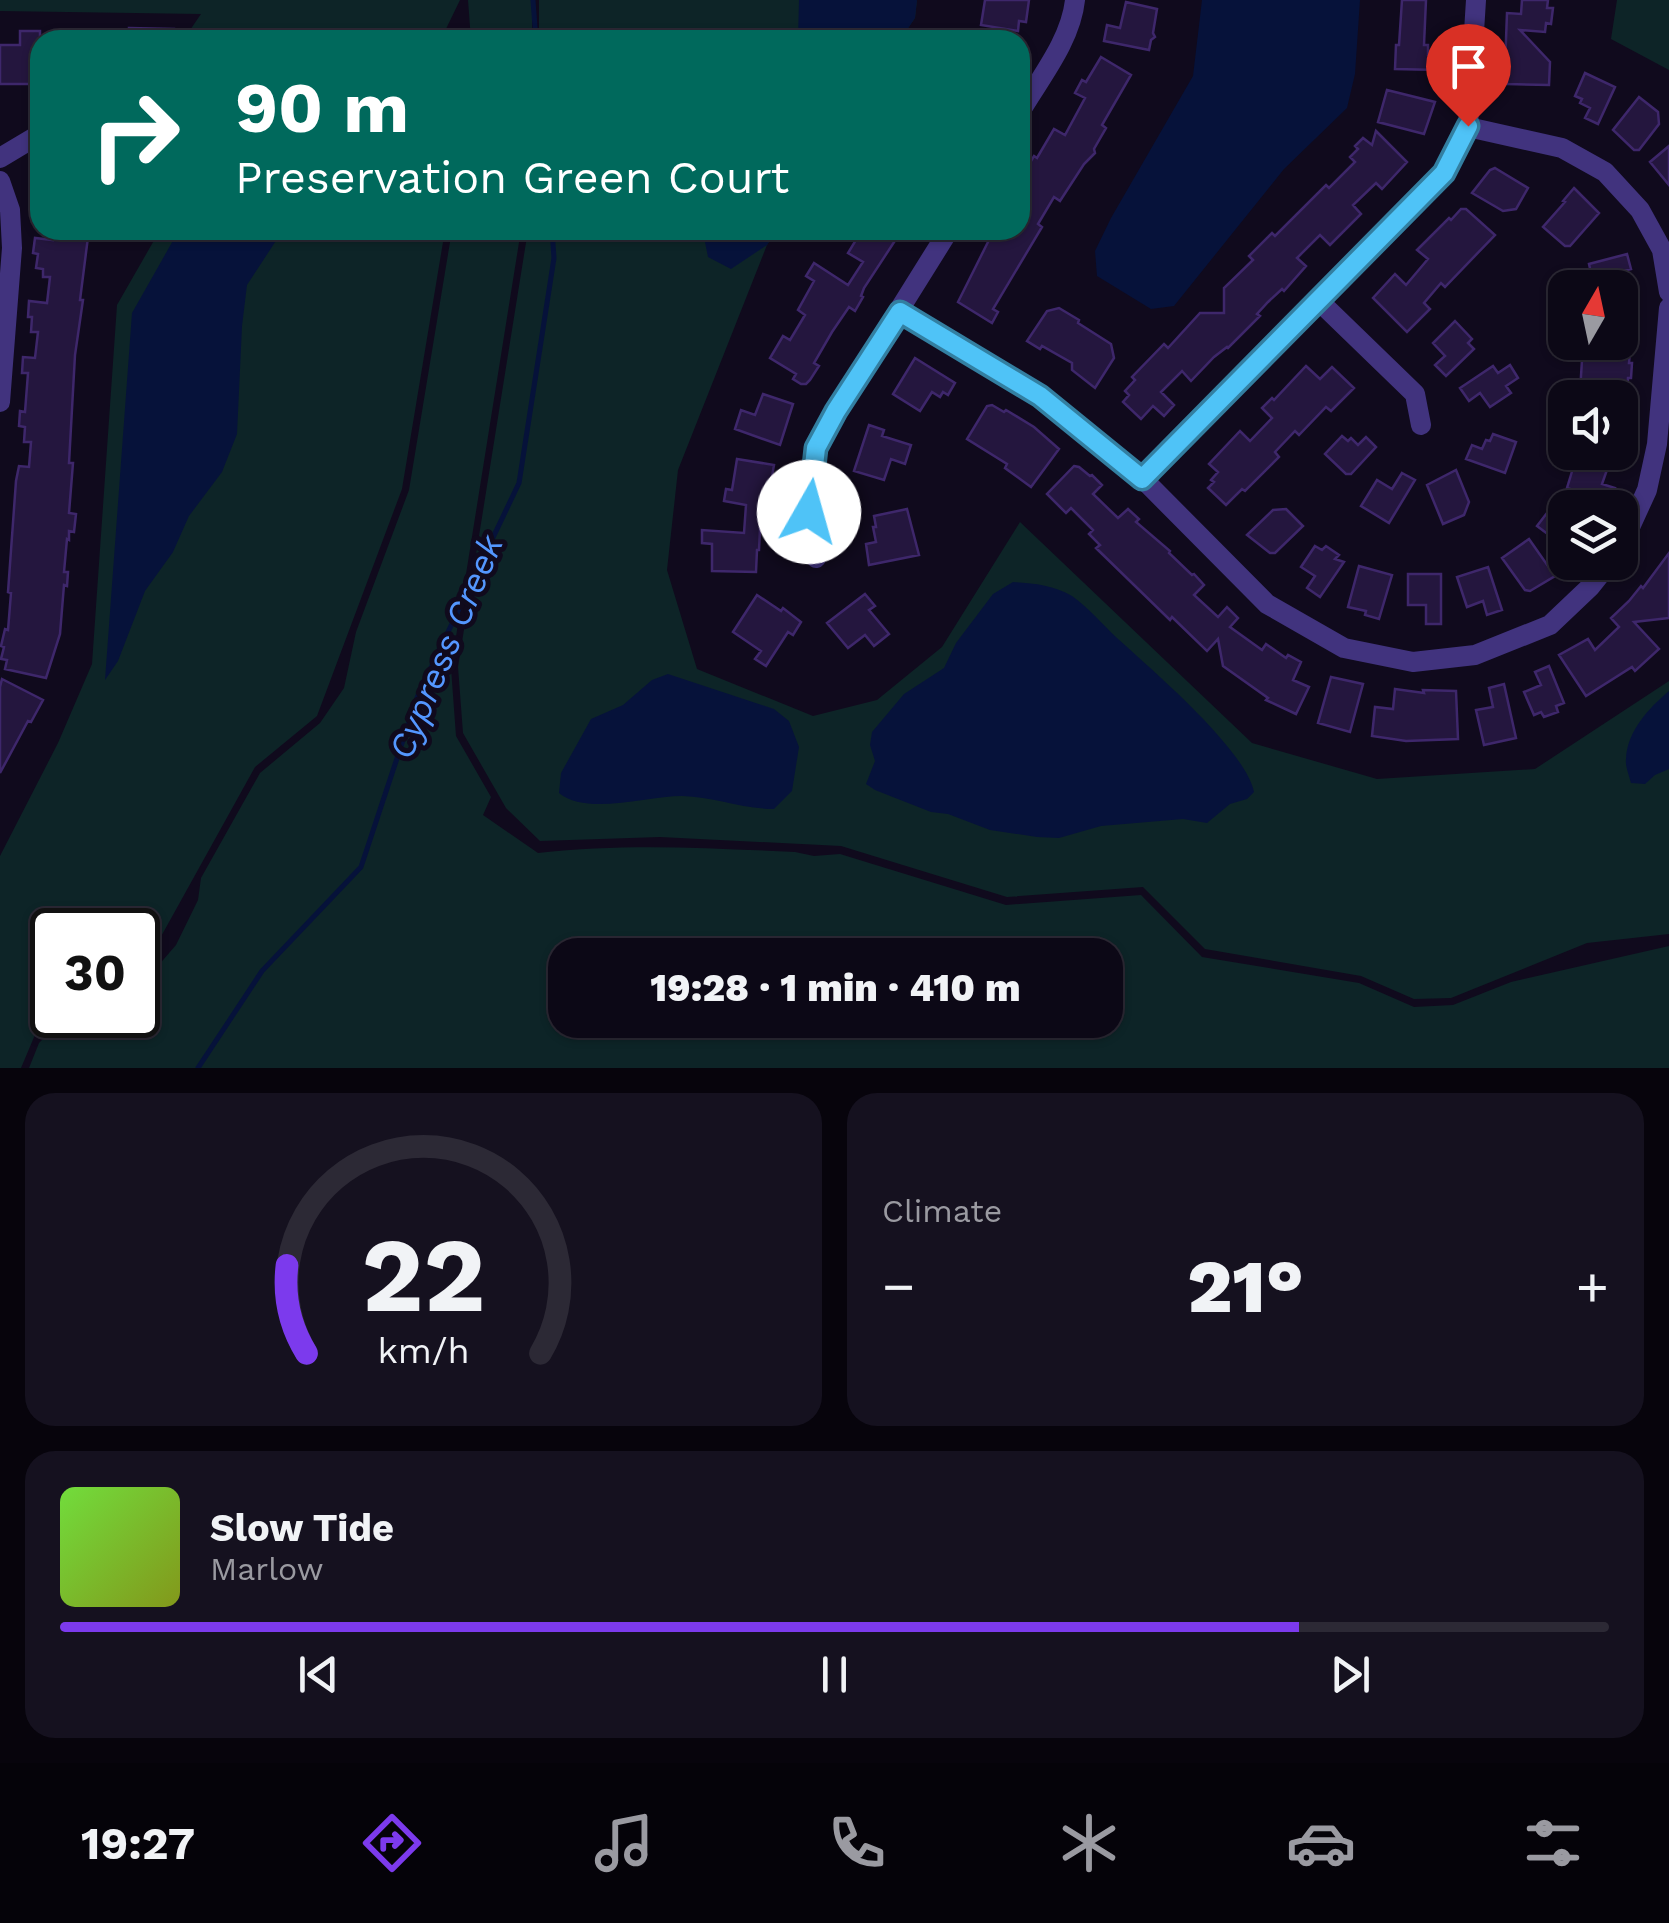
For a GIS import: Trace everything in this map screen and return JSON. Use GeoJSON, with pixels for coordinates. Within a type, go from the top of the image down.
{"type":"FeatureCollection","features":[{"type":"Feature","properties":{"kind":"street"},"geometry":{"type":"LineString","coordinates":[[1030,95],[1060,44],[1075,0]]}},
{"type":"Feature","properties":{"kind":"street"},"geometry":{"type":"LineString","coordinates":[[1142,479],[1444,173],[1468,126],[1476,0]]}},
{"type":"Feature","properties":{"kind":"street"},"geometry":{"type":"LineString","coordinates":[[1468,126],[1562,148],[1605,172],[1640,210],[1662,250],[1669,292]]}},
{"type":"Feature","properties":{"kind":"street"},"geometry":{"type":"LineString","coordinates":[[0,158],[30,140]]}},
{"type":"Feature","properties":{"kind":"street"},"geometry":{"type":"LineString","coordinates":[[0,181],[10,210],[12,248],[0,402]]}},
{"type":"Feature","properties":{"kind":"street"},"geometry":{"type":"LineString","coordinates":[[816,558],[809,512],[816,448],[943,240]]}},
{"type":"Feature","properties":{"kind":"street"},"geometry":{"type":"LineString","coordinates":[[1319,301],[1415,394],[1421,425]]}},
{"type":"Feature","properties":{"kind":"street"},"geometry":{"type":"LineString","coordinates":[[1638,508],[1656,444],[1669,308]]}},
{"type":"Feature","properties":{"kind":"street"},"geometry":{"type":"LineString","coordinates":[[900,312],[1040,396],[1142,479],[1267,604],[1344,648],[1413,662],[1475,655],[1550,625],[1596,580]]}},
{"type":"Feature","properties":{"kind":"green space"},"geometry":{"type":"Polygon","coordinates":[[[0,0],[460,0],[445,30],[190,30],[201,14],[0,11],[0,0]]]}},
{"type":"Feature","properties":{"kind":"green space"},"geometry":{"type":"Polygon","coordinates":[[[468,0],[532,0],[532,30],[470,30],[468,0]]]}},
{"type":"Feature","properties":{"kind":"green space"},"geometry":{"type":"Polygon","coordinates":[[[539,0],[917,0],[915,18],[907,30],[539,30],[539,0]]]}},
{"type":"Feature","properties":{"kind":"green space"},"geometry":{"type":"Polygon","coordinates":[[[1617,0],[1669,0],[1669,70],[1611,39],[1617,0]]]}},
{"type":"Feature","properties":{"kind":"green space"},"geometry":{"type":"Polygon","coordinates":[[[154,240],[443,240],[402,489],[317,716],[255,767],[160,938],[160,908],[30,908],[30,1038],[34,1038],[21,1068],[0,1068],[0,856],[58,743],[92,664],[117,305],[154,240]]]}},
{"type":"Feature","properties":{"kind":"green space"},"geometry":{"type":"Polygon","coordinates":[[[450,240],[519,240],[451,668],[456,736],[491,797],[483,815],[538,853],[666,847],[814,856],[840,854],[1006,905],[1141,895],[1202,957],[1359,983],[1414,1007],[1453,1005],[1511,982],[1669,946],[1669,1068],[29,1068],[44,1038],[160,1038],[160,964],[176,945],[198,900],[201,878],[260,773],[320,723],[344,688],[356,632],[409,490],[450,240]]]}},
{"type":"Feature","properties":{"kind":"green space"},"geometry":{"type":"Polygon","coordinates":[[[526,240],[770,240],[678,470],[667,570],[697,669],[813,716],[877,700],[942,647],[1020,522],[1252,743],[1377,779],[1535,769],[1669,681],[1669,934],[1587,943],[1451,998],[1414,999],[1361,976],[1205,949],[1143,887],[1007,897],[841,846],[660,837],[540,841],[506,808],[463,733],[458,667],[526,240]]]}},
{"type":"Feature","properties":{"kind":"water"},"geometry":{"type":"Polygon","coordinates":[[[799,0],[917,0],[915,18],[907,30],[798,30],[799,0]]]}},
{"type":"Feature","properties":{"kind":"water"},"geometry":{"type":"Polygon","coordinates":[[[1202,0],[1360,0],[1355,74],[1347,108],[1284,169],[1174,306],[1151,309],[1097,276],[1095,251],[1193,76],[1202,0]]]}},
{"type":"Feature","properties":{"kind":"water"},"geometry":{"type":"Polygon","coordinates":[[[173,240],[276,240],[247,285],[237,434],[222,472],[189,516],[173,552],[145,591],[118,661],[105,680],[132,313],[173,240]]]}},
{"type":"Feature","properties":{"kind":"water"},"geometry":{"type":"Polygon","coordinates":[[[705,240],[770,240],[731,269],[708,257],[705,240]]]}},
{"type":"Feature","properties":{"kind":"water"},"geometry":{"type":"Polygon","coordinates":[[[1013,582],[1058,589],[1084,605],[1216,733],[1247,775],[1254,792],[1247,799],[1230,804],[1207,823],[1183,819],[1101,826],[1059,838],[990,830],[948,814],[931,812],[866,784],[875,761],[870,745],[872,732],[904,694],[944,668],[956,643],[993,594],[1013,582]]]}},
{"type":"Feature","properties":{"kind":"water"},"geometry":{"type":"Polygon","coordinates":[[[668,674],[774,709],[789,721],[799,747],[792,791],[774,809],[682,796],[585,803],[559,793],[561,773],[591,719],[623,705],[652,680],[668,674]]]}},
{"type":"Feature","properties":{"kind":"water"},"geometry":{"type":"Polygon","coordinates":[[[1669,691],[1669,769],[1645,784],[1631,783],[1626,762],[1630,739],[1647,713],[1669,691]]]}},
{"type":"Feature","properties":{"kind":"building"},"geometry":{"type":"Polygon","coordinates":[[[985,0],[1029,0],[1026,22],[1019,21],[1018,30],[981,25],[985,0]]]}},
{"type":"Feature","properties":{"kind":"building"},"geometry":{"type":"Polygon","coordinates":[[[1402,0],[1426,0],[1424,45],[1428,45],[1428,55],[1440,56],[1439,70],[1395,69],[1402,0]]]}},
{"type":"Feature","properties":{"kind":"building"},"geometry":{"type":"Polygon","coordinates":[[[1522,0],[1548,0],[1547,8],[1553,8],[1551,24],[1546,23],[1545,32],[1520,30],[1550,62],[1549,85],[1507,84],[1507,13],[1521,14],[1522,0]]]}},
{"type":"Feature","properties":{"kind":"building"},"geometry":{"type":"Polygon","coordinates":[[[1126,2],[1157,9],[1155,37],[1149,50],[1104,41],[1107,25],[1120,28],[1126,2]]]}},
{"type":"Feature","properties":{"kind":"building"},"geometry":{"type":"Polygon","coordinates":[[[129,28],[174,29],[174,30],[129,28]]]}},
{"type":"Feature","properties":{"kind":"building"},"geometry":{"type":"Polygon","coordinates":[[[20,31],[30,31],[30,84],[0,84],[0,45],[20,45],[20,31]]]}},
{"type":"Feature","properties":{"kind":"building"},"geometry":{"type":"Polygon","coordinates":[[[1101,57],[1131,75],[1102,125],[1106,128],[1095,153],[1060,201],[1054,197],[1038,224],[1042,227],[993,309],[998,312],[992,323],[958,302],[989,240],[1030,240],[1030,163],[1034,156],[1037,158],[1054,129],[1065,135],[1085,98],[1075,93],[1082,80],[1086,82],[1101,57]]]}},
{"type":"Feature","properties":{"kind":"building"},"geometry":{"type":"Polygon","coordinates":[[[1585,73],[1615,87],[1598,124],[1585,118],[1590,108],[1575,96],[1585,73]]]}},
{"type":"Feature","properties":{"kind":"building"},"geometry":{"type":"Polygon","coordinates":[[[1387,90],[1435,102],[1424,134],[1378,122],[1387,90]]]}},
{"type":"Feature","properties":{"kind":"building"},"geometry":{"type":"Polygon","coordinates":[[[1639,97],[1658,112],[1659,124],[1639,150],[1634,150],[1613,130],[1639,97]]]}},
{"type":"Feature","properties":{"kind":"building"},"geometry":{"type":"Polygon","coordinates":[[[1376,131],[1407,162],[1382,189],[1376,183],[1353,205],[1361,214],[1330,245],[1320,235],[1297,258],[1306,266],[1228,348],[1191,381],[1182,371],[1161,392],[1174,405],[1164,416],[1153,406],[1141,419],[1123,402],[1129,395],[1125,391],[1135,380],[1132,377],[1164,344],[1168,348],[1200,313],[1224,313],[1224,288],[1253,260],[1249,256],[1326,185],[1329,188],[1355,162],[1350,157],[1358,149],[1355,146],[1363,138],[1372,145],[1376,131]]]}},
{"type":"Feature","properties":{"kind":"building"},"geometry":{"type":"Polygon","coordinates":[[[1669,146],[1669,185],[1650,162],[1669,146]]]}},
{"type":"Feature","properties":{"kind":"building"},"geometry":{"type":"Polygon","coordinates":[[[1495,168],[1528,188],[1516,209],[1503,211],[1472,193],[1495,168]]]}},
{"type":"Feature","properties":{"kind":"building"},"geometry":{"type":"Polygon","coordinates":[[[1574,188],[1599,213],[1570,246],[1565,246],[1543,227],[1574,188]]]}},
{"type":"Feature","properties":{"kind":"building"},"geometry":{"type":"Polygon","coordinates":[[[1461,209],[1466,209],[1495,235],[1445,287],[1441,283],[1424,303],[1430,309],[1407,332],[1373,298],[1395,274],[1406,285],[1428,259],[1417,250],[1461,209]]]}},
{"type":"Feature","properties":{"kind":"building"},"geometry":{"type":"Polygon","coordinates":[[[35,240],[88,240],[75,355],[69,463],[73,463],[69,513],[76,514],[74,532],[69,531],[67,539],[67,586],[64,585],[60,634],[46,678],[5,669],[7,660],[1,659],[5,629],[8,630],[16,481],[19,466],[29,467],[31,442],[24,442],[25,427],[19,426],[20,411],[25,412],[28,373],[22,373],[23,357],[35,358],[38,332],[31,332],[29,301],[47,303],[50,277],[43,277],[43,269],[36,268],[38,254],[33,253],[35,240]]]}},
{"type":"Feature","properties":{"kind":"building"},"geometry":{"type":"Polygon","coordinates":[[[856,240],[895,240],[864,288],[855,311],[849,307],[832,332],[814,363],[819,366],[810,380],[801,384],[793,379],[796,374],[770,358],[783,336],[790,340],[805,315],[798,310],[814,281],[806,276],[814,263],[848,285],[863,262],[848,253],[856,240]]]}},
{"type":"Feature","properties":{"kind":"building"},"geometry":{"type":"Polygon","coordinates":[[[1627,254],[1631,269],[1590,270],[1589,264],[1627,254]]]}},
{"type":"Feature","properties":{"kind":"building"},"geometry":{"type":"Polygon","coordinates":[[[1059,308],[1111,344],[1114,358],[1095,388],[1072,370],[1072,363],[1027,341],[1047,311],[1059,308]]]}},
{"type":"Feature","properties":{"kind":"building"},"geometry":{"type":"Polygon","coordinates":[[[1455,321],[1472,339],[1468,343],[1474,349],[1446,376],[1435,365],[1445,356],[1433,343],[1455,321]]]}},
{"type":"Feature","properties":{"kind":"building"},"geometry":{"type":"Polygon","coordinates":[[[915,358],[955,383],[948,395],[943,392],[940,397],[932,392],[920,411],[893,394],[915,358]]]}},
{"type":"Feature","properties":{"kind":"building"},"geometry":{"type":"Polygon","coordinates":[[[1582,360],[1629,360],[1631,378],[1581,380],[1582,360]]]}},
{"type":"Feature","properties":{"kind":"building"},"geometry":{"type":"Polygon","coordinates":[[[1510,365],[1518,378],[1506,386],[1511,393],[1490,407],[1480,393],[1469,401],[1460,388],[1493,366],[1498,373],[1510,365]]]}},
{"type":"Feature","properties":{"kind":"building"},"geometry":{"type":"Polygon","coordinates":[[[1306,366],[1320,379],[1332,367],[1354,388],[1331,411],[1326,407],[1299,435],[1295,431],[1275,452],[1279,457],[1226,505],[1208,488],[1218,472],[1209,464],[1240,431],[1250,441],[1272,418],[1262,408],[1306,366]]]}},
{"type":"Feature","properties":{"kind":"building"},"geometry":{"type":"Polygon","coordinates":[[[763,394],[793,404],[780,445],[735,429],[741,410],[755,415],[763,394]]]}},
{"type":"Feature","properties":{"kind":"building"},"geometry":{"type":"Polygon","coordinates":[[[987,406],[1034,427],[1059,449],[1031,487],[1005,468],[1007,464],[967,439],[987,406]]]}},
{"type":"Feature","properties":{"kind":"building"},"geometry":{"type":"Polygon","coordinates":[[[869,425],[884,430],[882,436],[911,445],[905,464],[891,459],[884,480],[854,471],[869,425]]]}},
{"type":"Feature","properties":{"kind":"building"},"geometry":{"type":"Polygon","coordinates":[[[1493,434],[1516,442],[1505,473],[1466,459],[1472,445],[1482,449],[1493,434]]]}},
{"type":"Feature","properties":{"kind":"building"},"geometry":{"type":"Polygon","coordinates":[[[1342,436],[1358,445],[1366,437],[1376,447],[1351,474],[1346,474],[1325,454],[1342,436]]]}},
{"type":"Feature","properties":{"kind":"building"},"geometry":{"type":"Polygon","coordinates":[[[737,459],[774,465],[769,493],[761,508],[756,572],[712,571],[712,544],[702,543],[702,530],[744,533],[746,505],[724,501],[726,489],[732,490],[737,459]]]}},
{"type":"Feature","properties":{"kind":"building"},"geometry":{"type":"Polygon","coordinates":[[[1074,466],[1102,485],[1093,494],[1118,518],[1128,509],[1139,519],[1136,522],[1194,574],[1204,585],[1194,595],[1218,617],[1227,607],[1238,618],[1230,627],[1262,650],[1266,644],[1286,658],[1288,655],[1301,662],[1293,680],[1309,687],[1296,714],[1266,700],[1223,666],[1218,639],[1207,651],[1172,617],[1170,620],[1096,548],[1100,545],[1089,534],[1093,530],[1071,508],[1066,513],[1047,494],[1074,466]]]}},
{"type":"Feature","properties":{"kind":"building"},"geometry":{"type":"Polygon","coordinates":[[[1456,470],[1469,502],[1464,515],[1443,524],[1427,485],[1456,470]]]}},
{"type":"Feature","properties":{"kind":"building"},"geometry":{"type":"Polygon","coordinates":[[[1572,470],[1607,470],[1602,484],[1615,488],[1573,490],[1567,488],[1572,470]]]}},
{"type":"Feature","properties":{"kind":"building"},"geometry":{"type":"Polygon","coordinates":[[[1402,473],[1415,480],[1389,523],[1361,506],[1377,480],[1392,489],[1402,473]]]}},
{"type":"Feature","properties":{"kind":"building"},"geometry":{"type":"Polygon","coordinates":[[[907,509],[919,555],[869,565],[866,544],[876,542],[874,516],[907,509]]]}},
{"type":"Feature","properties":{"kind":"building"},"geometry":{"type":"Polygon","coordinates":[[[1286,509],[1303,526],[1275,553],[1247,535],[1273,510],[1286,509]]]}},
{"type":"Feature","properties":{"kind":"building"},"geometry":{"type":"Polygon","coordinates":[[[1548,512],[1548,534],[1537,526],[1548,512]]]}},
{"type":"Feature","properties":{"kind":"building"},"geometry":{"type":"Polygon","coordinates":[[[1529,539],[1548,566],[1548,580],[1525,590],[1502,558],[1529,539]]]}},
{"type":"Feature","properties":{"kind":"building"},"geometry":{"type":"Polygon","coordinates":[[[1315,546],[1322,550],[1326,546],[1339,555],[1335,559],[1344,562],[1320,597],[1307,588],[1315,576],[1301,567],[1315,546]]]}},
{"type":"Feature","properties":{"kind":"building"},"geometry":{"type":"Polygon","coordinates":[[[1669,553],[1669,618],[1634,622],[1659,649],[1635,671],[1632,667],[1586,696],[1559,655],[1588,639],[1595,650],[1619,627],[1611,618],[1643,588],[1669,553]]]}},
{"type":"Feature","properties":{"kind":"building"},"geometry":{"type":"Polygon","coordinates":[[[1359,566],[1392,575],[1379,619],[1348,607],[1359,566]]]}},
{"type":"Feature","properties":{"kind":"building"},"geometry":{"type":"Polygon","coordinates":[[[1488,567],[1502,610],[1487,615],[1483,601],[1467,607],[1457,577],[1488,567]]]}},
{"type":"Feature","properties":{"kind":"building"},"geometry":{"type":"Polygon","coordinates":[[[1408,574],[1441,574],[1441,624],[1426,624],[1426,605],[1408,605],[1408,574]]]}},
{"type":"Feature","properties":{"kind":"building"},"geometry":{"type":"Polygon","coordinates":[[[865,594],[875,606],[869,610],[889,634],[874,646],[865,635],[848,648],[827,623],[865,594]]]}},
{"type":"Feature","properties":{"kind":"building"},"geometry":{"type":"Polygon","coordinates":[[[757,595],[801,622],[793,635],[788,632],[766,666],[755,659],[761,651],[733,632],[757,595]]]}},
{"type":"Feature","properties":{"kind":"building"},"geometry":{"type":"Polygon","coordinates":[[[1549,666],[1564,703],[1556,706],[1558,712],[1544,717],[1541,712],[1534,715],[1524,692],[1541,685],[1535,672],[1549,666]]]}},
{"type":"Feature","properties":{"kind":"building"},"geometry":{"type":"Polygon","coordinates":[[[1331,677],[1363,684],[1350,732],[1318,723],[1331,677]]]}},
{"type":"Feature","properties":{"kind":"building"},"geometry":{"type":"Polygon","coordinates":[[[2,679],[43,700],[0,773],[0,687],[2,679]]]}},
{"type":"Feature","properties":{"kind":"building"},"geometry":{"type":"Polygon","coordinates":[[[1504,684],[1516,738],[1484,745],[1476,710],[1493,707],[1489,688],[1504,684]]]}},
{"type":"Feature","properties":{"kind":"building"},"geometry":{"type":"Polygon","coordinates":[[[1395,689],[1424,693],[1423,690],[1456,691],[1458,739],[1406,741],[1372,736],[1375,707],[1393,709],[1395,689]]]}},
{"type":"Feature","properties":{"kind":"waterway","name":"Cypress Creek"},"geometry":{"type":"LineString","coordinates":[[533,0],[535,30]]}},
{"type":"Feature","properties":{"kind":"waterway","name":"Cypress Creek"},"geometry":{"type":"LineString","coordinates":[[198,1068],[262,971],[361,867],[418,695],[519,483],[554,258],[553,240]]}},
{"type":"Feature","properties":{"kind":"route"},"geometry":{"type":"LineString","coordinates":[[809,512],[816,448],[900,312],[1040,396],[1142,479],[1444,173],[1468,126]]}}]}
